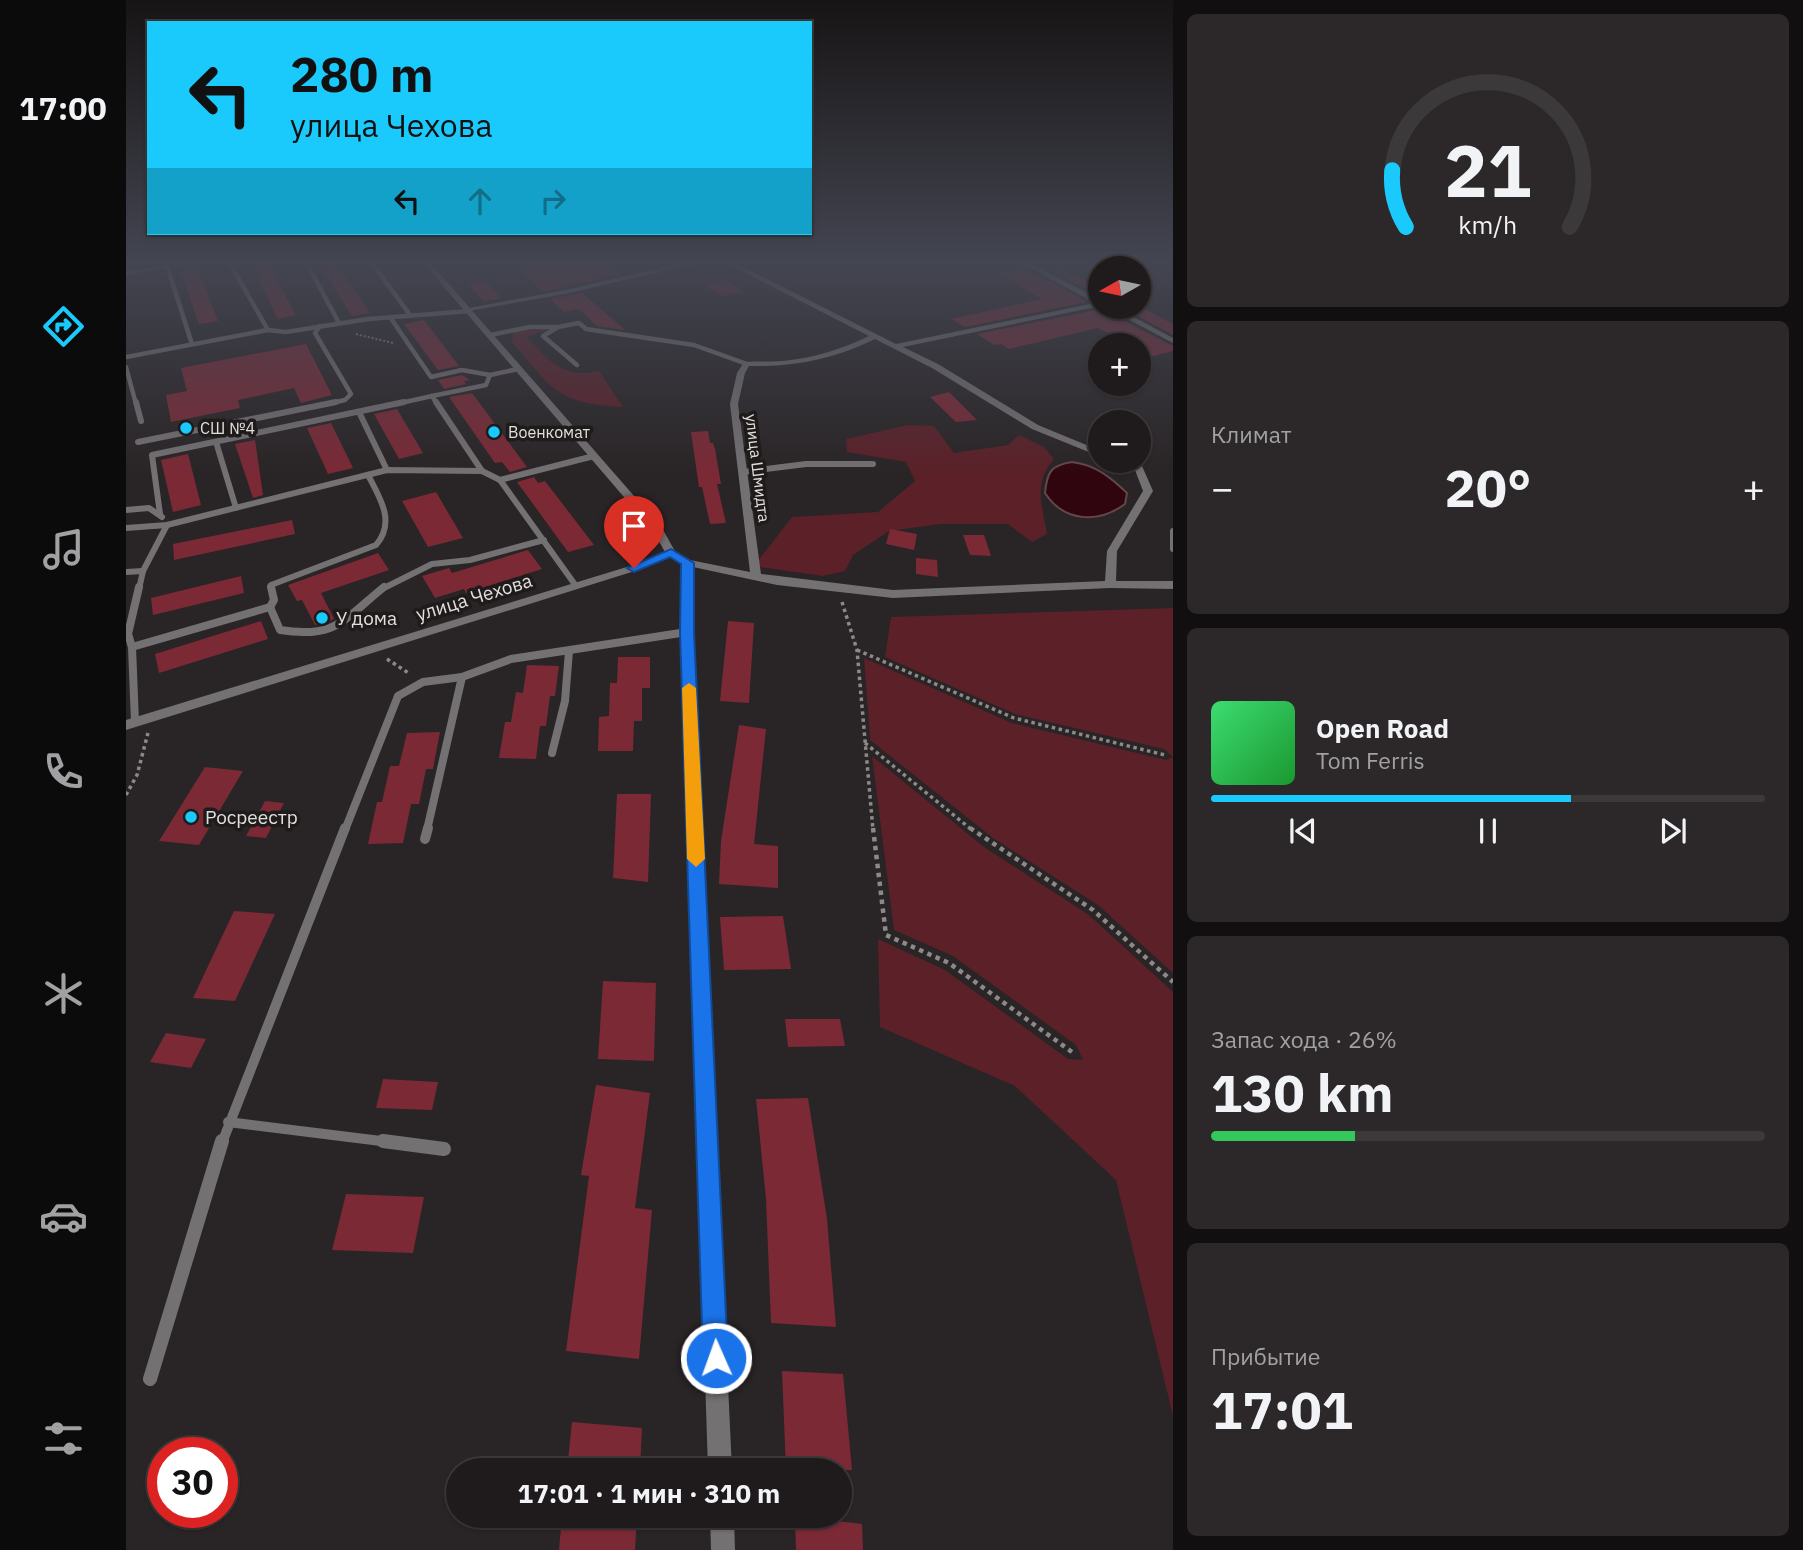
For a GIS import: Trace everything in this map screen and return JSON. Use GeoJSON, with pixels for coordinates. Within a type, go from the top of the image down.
{"type":"FeatureCollection","features":[{"type":"Feature","properties":{"kind":"street"},"geometry":{"type":"LineString","coordinates":[[487,332],[658,530],[671,553],[687,563],[838,590],[893,594],[1110,584],[1173,585]]}},
{"type":"Feature","properties":{"kind":"street"},"geometry":{"type":"LineString","coordinates":[[865,332],[935,366],[1016,417],[1088,448]]}},
{"type":"Feature","properties":{"kind":"street"},"geometry":{"type":"LineString","coordinates":[[895,346],[962,332]]}},
{"type":"Feature","properties":{"kind":"street"},"geometry":{"type":"LineString","coordinates":[[1157,332],[1173,341]]}},
{"type":"Feature","properties":{"kind":"street"},"geometry":{"type":"LineString","coordinates":[[747,364],[789,363],[838,354],[874,337]]}},
{"type":"Feature","properties":{"kind":"street","name":"улица Шмидта"},"geometry":{"type":"LineString","coordinates":[[747,364],[741,373],[734,404],[756,577]]}},
{"type":"Feature","properties":{"kind":"street"},"geometry":{"type":"LineString","coordinates":[[1110,584],[1112,551],[1149,491],[1141,473]]}},
{"type":"Feature","properties":{"kind":"street","name":"улица Чехова"},"geometry":{"type":"LineString","coordinates":[[130,724],[576,586],[671,553]]}},
{"type":"Feature","properties":{"kind":"street"},"geometry":{"type":"LineString","coordinates":[[687,563],[687,632],[720,1458]]}},
{"type":"Feature","properties":{"kind":"street"},"geometry":{"type":"LineString","coordinates":[[722,1528],[723,1550]]}},
{"type":"Feature","properties":{"kind":"lane"},"geometry":{"type":"LineString","coordinates":[[188,332],[192,344]]}},
{"type":"Feature","properties":{"kind":"lane"},"geometry":{"type":"LineString","coordinates":[[126,357],[255,332]]}},
{"type":"Feature","properties":{"kind":"lane"},"geometry":{"type":"LineString","coordinates":[[138,442],[345,400],[351,394],[316,332]]}},
{"type":"Feature","properties":{"kind":"lane"},"geometry":{"type":"LineString","coordinates":[[401,332],[431,377],[462,370],[490,375],[518,369]]}},
{"type":"Feature","properties":{"kind":"lane"},"geometry":{"type":"LineString","coordinates":[[489,335],[503,332]]}},
{"type":"Feature","properties":{"kind":"lane"},"geometry":{"type":"LineString","coordinates":[[549,332],[543,336],[577,365]]}},
{"type":"Feature","properties":{"kind":"lane"},"geometry":{"type":"LineString","coordinates":[[609,332],[694,345],[747,364]]}},
{"type":"Feature","properties":{"kind":"lane"},"geometry":{"type":"LineString","coordinates":[[126,367],[141,421]]}},
{"type":"Feature","properties":{"kind":"lane"},"geometry":{"type":"LineString","coordinates":[[167,525],[160,514],[152,455],[486,385],[490,375]]}},
{"type":"Feature","properties":{"kind":"lane"},"geometry":{"type":"LineString","coordinates":[[432,396],[482,471]]}},
{"type":"Feature","properties":{"kind":"lane"},"geometry":{"type":"LineString","coordinates":[[359,412],[387,470]]}},
{"type":"Feature","properties":{"kind":"lane"},"geometry":{"type":"LineString","coordinates":[[216,442],[236,508]]}},
{"type":"Feature","properties":{"kind":"lane"},"geometry":{"type":"LineString","coordinates":[[499,480],[594,456]]}},
{"type":"Feature","properties":{"kind":"lane"},"geometry":{"type":"LineString","coordinates":[[743,472],[807,464],[873,464]]}},
{"type":"Feature","properties":{"kind":"lane"},"geometry":{"type":"LineString","coordinates":[[126,528],[167,525],[387,470],[482,471],[499,480],[576,586]]}},
{"type":"Feature","properties":{"kind":"lane"},"geometry":{"type":"LineString","coordinates":[[132,647],[270,607],[274,600],[271,584],[376,545],[385,537],[388,520],[368,475]]}},
{"type":"Feature","properties":{"kind":"lane"},"geometry":{"type":"LineString","coordinates":[[126,510],[149,508],[160,514]]}},
{"type":"Feature","properties":{"kind":"lane"},"geometry":{"type":"LineString","coordinates":[[130,724],[132,647],[127,634],[143,571],[167,525]]}},
{"type":"Feature","properties":{"kind":"lane"},"geometry":{"type":"LineString","coordinates":[[1173,531],[1173,549]]}},
{"type":"Feature","properties":{"kind":"lane"},"geometry":{"type":"LineString","coordinates":[[270,607],[280,630],[311,635],[335,627],[389,583],[432,564],[470,560],[544,540]]}},
{"type":"Feature","properties":{"kind":"lane"},"geometry":{"type":"LineString","coordinates":[[126,572],[143,571]]}},
{"type":"Feature","properties":{"kind":"lane"},"geometry":{"type":"LineString","coordinates":[[150,1379],[228,1122],[398,696],[423,682],[463,677],[511,659],[687,632]]}},
{"type":"Feature","properties":{"kind":"lane"},"geometry":{"type":"LineString","coordinates":[[552,752],[565,701],[569,651]]}},
{"type":"Feature","properties":{"kind":"lane"},"geometry":{"type":"LineString","coordinates":[[425,839],[463,677]]}},
{"type":"Feature","properties":{"kind":"lane"},"geometry":{"type":"LineString","coordinates":[[228,1122],[444,1149]]}},
{"type":"Feature","properties":{"kind":"path"},"geometry":{"type":"LineString","coordinates":[[347,332],[411,347]]}},
{"type":"Feature","properties":{"kind":"path"},"geometry":{"type":"LineString","coordinates":[[838,590],[857,650],[863,742],[886,934],[949,963],[1072,1052]]}},
{"type":"Feature","properties":{"kind":"path"},"geometry":{"type":"LineString","coordinates":[[372,649],[423,682]]}},
{"type":"Feature","properties":{"kind":"path"},"geometry":{"type":"LineString","coordinates":[[857,650],[1014,718],[1165,755]]}},
{"type":"Feature","properties":{"kind":"path"},"geometry":{"type":"LineString","coordinates":[[126,795],[137,775],[152,717]]}},
{"type":"Feature","properties":{"kind":"path"},"geometry":{"type":"LineString","coordinates":[[863,742],[989,843],[1093,910],[1173,982]]}},
{"type":"Feature","properties":{"kind":"shaded area"},"geometry":{"type":"Polygon","coordinates":[[[514,332],[541,332],[526,337],[550,360],[566,370],[586,373],[599,371],[623,407],[583,402],[557,390],[511,341],[514,332]]]}},
{"type":"Feature","properties":{"kind":"shaded area"},"geometry":{"type":"Polygon","coordinates":[[[908,425],[934,426],[954,453],[1008,445],[1019,435],[1044,447],[1054,459],[1047,468],[1041,485],[1041,503],[1047,534],[1032,542],[1008,524],[941,524],[889,531],[853,555],[845,571],[823,576],[754,566],[792,517],[878,512],[915,481],[906,462],[847,452],[846,439],[908,425]]]}},
{"type":"Feature","properties":{"kind":"shaded area"},"geometry":{"type":"Polygon","coordinates":[[[1072,462],[1088,466],[1088,473],[1102,473],[1127,493],[1125,504],[1104,515],[1093,517],[1082,517],[1062,510],[1045,493],[1051,471],[1059,465],[1072,462]]]}},
{"type":"Feature","properties":{"kind":"shaded area"},"geometry":{"type":"Polygon","coordinates":[[[1173,608],[1173,757],[1164,749],[1015,714],[885,657],[891,617],[1173,608]]]}},
{"type":"Feature","properties":{"kind":"shaded area"},"geometry":{"type":"Polygon","coordinates":[[[864,658],[1012,723],[1166,760],[1173,757],[1173,973],[1098,905],[993,838],[870,740],[864,658]]]}},
{"type":"Feature","properties":{"kind":"shaded area"},"geometry":{"type":"Polygon","coordinates":[[[872,756],[984,847],[1089,915],[1173,992],[1173,1416],[1116,1180],[1015,1086],[880,1027],[878,939],[945,970],[1068,1059],[1083,1060],[1076,1045],[953,956],[894,930],[872,756]]]}},
{"type":"Feature","properties":{"kind":"building"},"geometry":{"type":"Polygon","coordinates":[[[410,332],[433,332],[459,366],[438,370],[410,332]]]}},
{"type":"Feature","properties":{"kind":"building"},"geometry":{"type":"Polygon","coordinates":[[[1080,332],[1009,349],[1001,344],[994,345],[977,334],[1080,332]]]}},
{"type":"Feature","properties":{"kind":"building"},"geometry":{"type":"Polygon","coordinates":[[[1151,335],[1173,346],[1173,351],[1151,357],[1151,335]]]}},
{"type":"Feature","properties":{"kind":"building"},"geometry":{"type":"Polygon","coordinates":[[[306,344],[332,395],[301,403],[294,388],[238,400],[240,408],[171,422],[166,395],[187,391],[181,368],[306,344]]]}},
{"type":"Feature","properties":{"kind":"building"},"geometry":{"type":"Polygon","coordinates":[[[462,375],[470,380],[464,381],[466,384],[444,389],[438,380],[462,375]]]}},
{"type":"Feature","properties":{"kind":"building"},"geometry":{"type":"Polygon","coordinates":[[[949,392],[977,420],[956,422],[930,397],[949,392]]]}},
{"type":"Feature","properties":{"kind":"building"},"geometry":{"type":"Polygon","coordinates":[[[472,393],[527,467],[510,472],[502,462],[495,463],[449,397],[472,393]]]}},
{"type":"Feature","properties":{"kind":"building"},"geometry":{"type":"Polygon","coordinates":[[[397,409],[423,453],[399,459],[374,414],[397,409]]]}},
{"type":"Feature","properties":{"kind":"building"},"geometry":{"type":"Polygon","coordinates":[[[331,423],[353,468],[328,474],[307,428],[331,423]]]}},
{"type":"Feature","properties":{"kind":"building"},"geometry":{"type":"Polygon","coordinates":[[[708,431],[710,443],[713,443],[715,449],[721,484],[717,484],[726,523],[710,524],[702,487],[699,487],[691,432],[708,431]]]}},
{"type":"Feature","properties":{"kind":"building"},"geometry":{"type":"Polygon","coordinates":[[[255,440],[263,495],[253,498],[235,444],[255,440]]]}},
{"type":"Feature","properties":{"kind":"building"},"geometry":{"type":"Polygon","coordinates":[[[188,454],[201,505],[173,512],[161,460],[188,454]]]}},
{"type":"Feature","properties":{"kind":"building"},"geometry":{"type":"Polygon","coordinates":[[[534,477],[538,483],[545,481],[594,545],[568,552],[517,482],[534,477]]]}},
{"type":"Feature","properties":{"kind":"building"},"geometry":{"type":"Polygon","coordinates":[[[436,492],[463,538],[428,547],[402,501],[436,492]]]}},
{"type":"Feature","properties":{"kind":"building"},"geometry":{"type":"Polygon","coordinates":[[[292,520],[295,534],[174,560],[173,544],[292,520]]]}},
{"type":"Feature","properties":{"kind":"building"},"geometry":{"type":"Polygon","coordinates":[[[890,529],[917,534],[914,550],[886,544],[890,529]]]}},
{"type":"Feature","properties":{"kind":"building"},"geometry":{"type":"Polygon","coordinates":[[[963,535],[984,535],[991,556],[970,555],[963,535]]]}},
{"type":"Feature","properties":{"kind":"building"},"geometry":{"type":"Polygon","coordinates":[[[528,550],[542,569],[466,593],[464,589],[435,598],[422,576],[449,568],[452,573],[528,550]]]}},
{"type":"Feature","properties":{"kind":"building"},"geometry":{"type":"Polygon","coordinates":[[[378,553],[389,570],[321,593],[334,619],[315,625],[302,600],[297,601],[288,585],[378,553]]]}},
{"type":"Feature","properties":{"kind":"building"},"geometry":{"type":"Polygon","coordinates":[[[916,558],[937,560],[938,577],[916,574],[916,558]]]}},
{"type":"Feature","properties":{"kind":"building"},"geometry":{"type":"Polygon","coordinates":[[[241,576],[244,593],[153,615],[151,598],[241,576]]]}},
{"type":"Feature","properties":{"kind":"building"},"geometry":{"type":"Polygon","coordinates":[[[261,621],[268,639],[159,673],[155,654],[261,621]]]}},
{"type":"Feature","properties":{"kind":"building"},"geometry":{"type":"Polygon","coordinates":[[[728,621],[754,623],[749,703],[720,701],[728,621]]]}},
{"type":"Feature","properties":{"kind":"building"},"geometry":{"type":"Polygon","coordinates":[[[618,657],[650,657],[650,688],[642,688],[642,721],[634,721],[633,751],[598,751],[599,717],[609,716],[610,683],[617,683],[618,657]]]}},
{"type":"Feature","properties":{"kind":"building"},"geometry":{"type":"Polygon","coordinates":[[[527,665],[559,666],[555,696],[550,696],[546,726],[540,726],[536,759],[499,758],[505,722],[511,722],[516,692],[523,693],[527,665]]]}},
{"type":"Feature","properties":{"kind":"building"},"geometry":{"type":"Polygon","coordinates":[[[739,725],[766,729],[754,844],[778,846],[778,888],[719,884],[721,841],[739,725]]]}},
{"type":"Feature","properties":{"kind":"building"},"geometry":{"type":"Polygon","coordinates":[[[440,732],[433,769],[426,769],[419,804],[411,804],[403,843],[368,844],[377,802],[382,802],[390,766],[399,766],[407,733],[440,732]]]}},
{"type":"Feature","properties":{"kind":"building"},"geometry":{"type":"Polygon","coordinates":[[[205,767],[243,771],[199,845],[159,841],[205,767]]]}},
{"type":"Feature","properties":{"kind":"building"},"geometry":{"type":"Polygon","coordinates":[[[617,794],[651,794],[648,882],[613,878],[617,794]]]}},
{"type":"Feature","properties":{"kind":"building"},"geometry":{"type":"Polygon","coordinates":[[[265,801],[284,803],[266,838],[246,836],[265,801]]]}},
{"type":"Feature","properties":{"kind":"building"},"geometry":{"type":"Polygon","coordinates":[[[234,911],[275,914],[235,1001],[193,998],[234,911]]]}},
{"type":"Feature","properties":{"kind":"building"},"geometry":{"type":"Polygon","coordinates":[[[783,916],[791,969],[724,970],[720,917],[783,916]]]}},
{"type":"Feature","properties":{"kind":"building"},"geometry":{"type":"Polygon","coordinates":[[[603,981],[656,983],[654,1061],[598,1059],[603,981]]]}},
{"type":"Feature","properties":{"kind":"building"},"geometry":{"type":"Polygon","coordinates":[[[785,1019],[840,1019],[845,1046],[788,1047],[785,1019]]]}},
{"type":"Feature","properties":{"kind":"building"},"geometry":{"type":"Polygon","coordinates":[[[166,1033],[206,1039],[191,1068],[150,1062],[166,1033]]]}},
{"type":"Feature","properties":{"kind":"building"},"geometry":{"type":"Polygon","coordinates":[[[383,1079],[438,1082],[432,1110],[376,1108],[383,1079]]]}},
{"type":"Feature","properties":{"kind":"building"},"geometry":{"type":"Polygon","coordinates":[[[596,1085],[650,1093],[635,1208],[652,1210],[639,1359],[566,1351],[589,1176],[581,1175],[596,1085]]]}},
{"type":"Feature","properties":{"kind":"building"},"geometry":{"type":"Polygon","coordinates":[[[808,1098],[827,1219],[836,1327],[771,1323],[766,1199],[756,1099],[808,1098]]]}},
{"type":"Feature","properties":{"kind":"building"},"geometry":{"type":"Polygon","coordinates":[[[346,1194],[424,1197],[413,1253],[332,1250],[346,1194]]]}},
{"type":"Feature","properties":{"kind":"building"},"geometry":{"type":"Polygon","coordinates":[[[782,1371],[843,1374],[851,1458],[786,1458],[782,1371]]]}},
{"type":"Feature","properties":{"kind":"building"},"geometry":{"type":"Polygon","coordinates":[[[572,1422],[642,1428],[641,1458],[568,1458],[572,1422]]]}},
{"type":"Feature","properties":{"kind":"building"},"geometry":{"type":"Polygon","coordinates":[[[852,1523],[862,1524],[863,1550],[796,1550],[795,1528],[852,1528],[852,1523]]]}},
{"type":"Feature","properties":{"kind":"building"},"geometry":{"type":"Polygon","coordinates":[[[561,1528],[636,1528],[635,1550],[559,1550],[561,1528]]]}},
{"type":"Feature","properties":{"kind":"slow traffic"},"geometry":{"type":"LineString","coordinates":[[689,688],[696,859]]}},
{"type":"Feature","properties":{"kind":"place","name":"СШ №4"},"geometry":{"type":"Point","coordinates":[186,428]}},
{"type":"Feature","properties":{"kind":"place","name":"Военкомат"},"geometry":{"type":"Point","coordinates":[494,432]}},
{"type":"Feature","properties":{"kind":"place","name":"У дома"},"geometry":{"type":"Point","coordinates":[322,618]}},
{"type":"Feature","properties":{"kind":"place","name":"Росреестр"},"geometry":{"type":"Point","coordinates":[191,817]}},
{"type":"Feature","properties":{"kind":"route"},"geometry":{"type":"LineString","coordinates":[[634,568],[671,553],[687,563],[687,632],[716,1358]]}}]}
